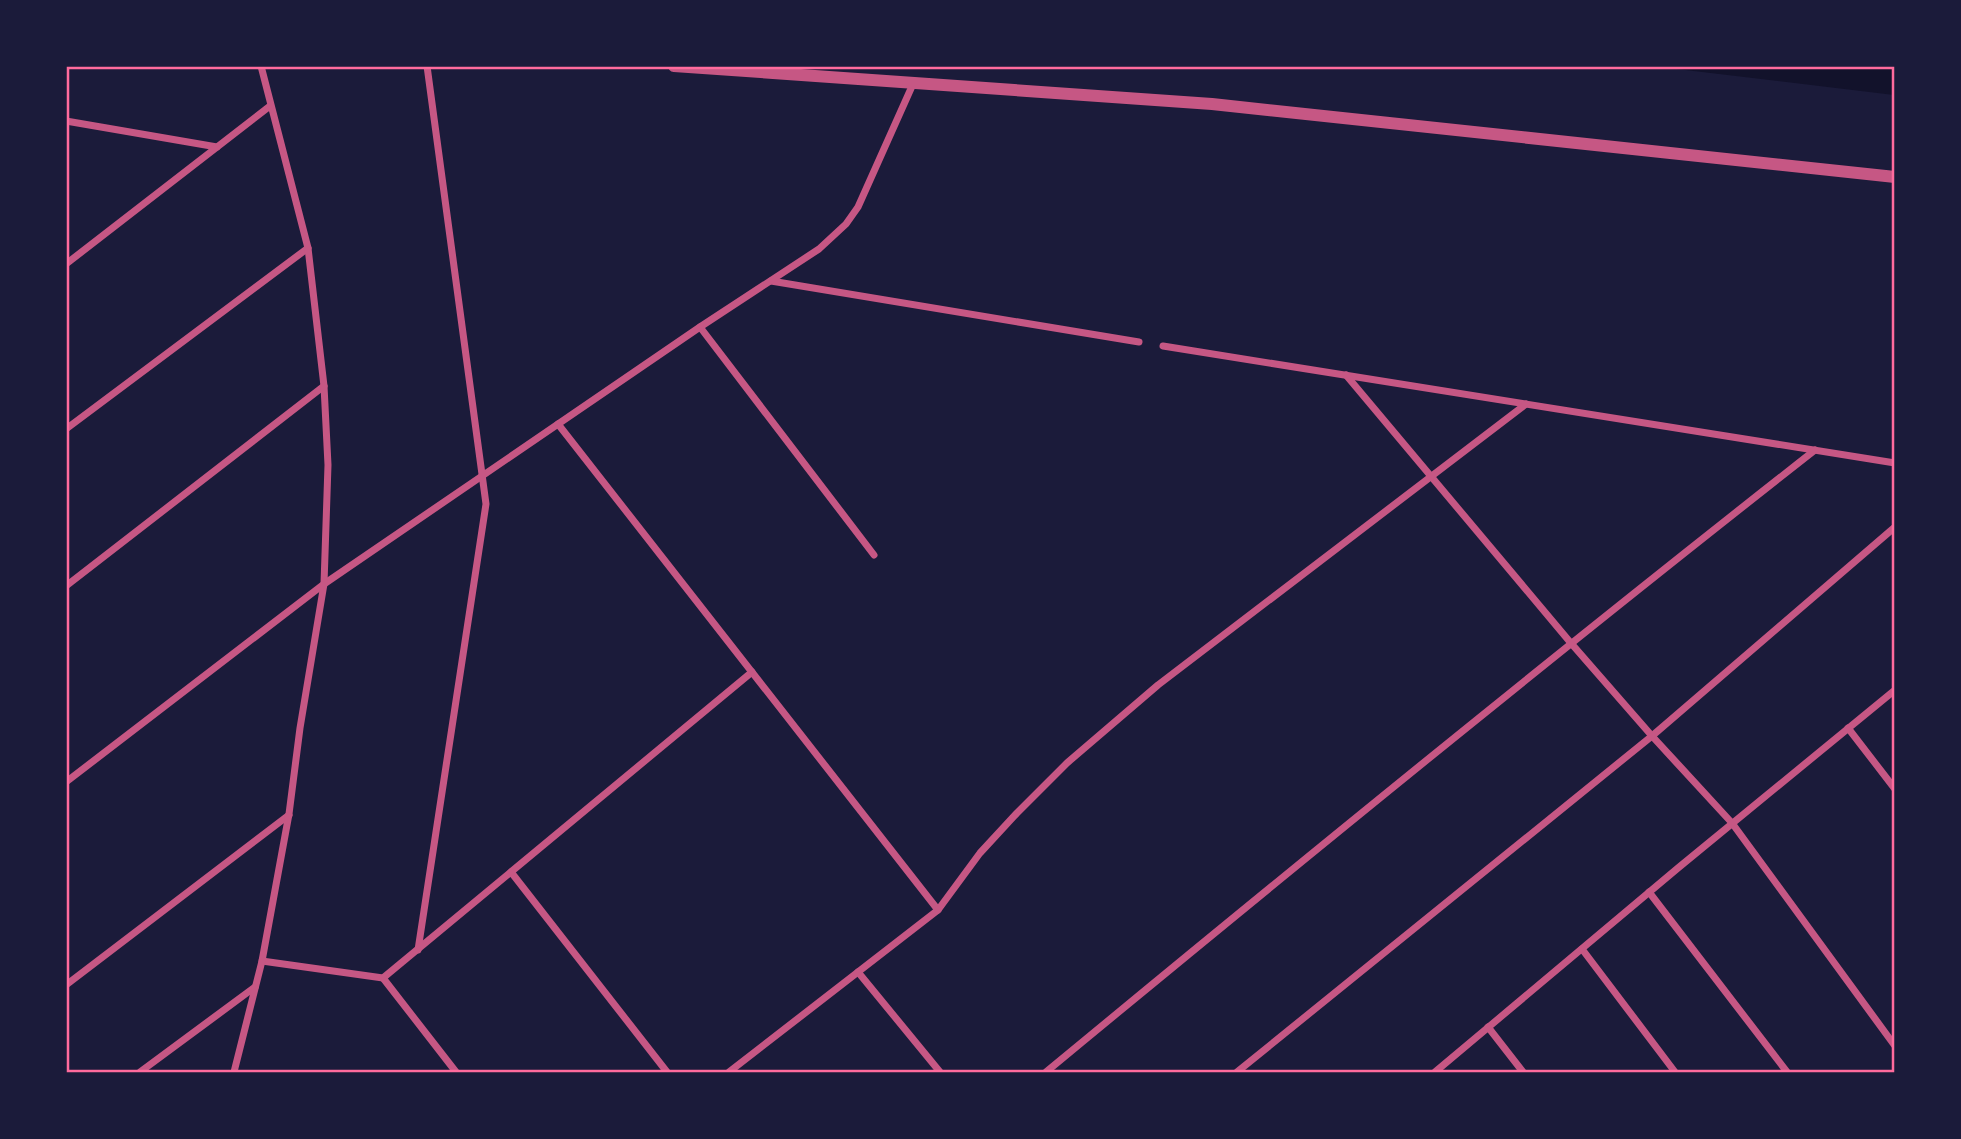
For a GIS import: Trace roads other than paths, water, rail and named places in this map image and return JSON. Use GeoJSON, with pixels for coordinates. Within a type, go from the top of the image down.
{"type":"FeatureCollection","features":[{"type":"Feature","properties":{"kind":"street"},"geometry":{"type":"LineString","coordinates":[[234,1073],[262,961],[289,814],[324,584],[328,464],[324,386],[308,248],[261,66]]}},
{"type":"Feature","properties":{"kind":"street"},"geometry":{"type":"LineString","coordinates":[[418,950],[486,504],[428,66]]}},
{"type":"Feature","properties":{"kind":"street"},"geometry":{"type":"LineString","coordinates":[[674,66],[1212,104],[1895,177]]}},
{"type":"Feature","properties":{"kind":"street"},"geometry":{"type":"LineString","coordinates":[[66,782],[324,584],[700,327],[820,249],[858,207],[913,84]]}},
{"type":"Feature","properties":{"kind":"street"},"geometry":{"type":"LineString","coordinates":[[66,264],[270,106]]}},
{"type":"Feature","properties":{"kind":"street"},"geometry":{"type":"LineString","coordinates":[[66,121],[217,147]]}},
{"type":"Feature","properties":{"kind":"street"},"geometry":{"type":"LineString","coordinates":[[66,429],[308,248]]}},
{"type":"Feature","properties":{"kind":"street"},"geometry":{"type":"LineString","coordinates":[[771,281],[1139,342]]}},
{"type":"Feature","properties":{"kind":"street"},"geometry":{"type":"LineString","coordinates":[[700,327],[874,555]]}},
{"type":"Feature","properties":{"kind":"street"},"geometry":{"type":"LineString","coordinates":[[1163,346],[1895,463]]}},
{"type":"Feature","properties":{"kind":"street"},"geometry":{"type":"LineString","coordinates":[[1346,375],[1570,642],[1732,823],[1895,1046]]}},
{"type":"Feature","properties":{"kind":"street"},"geometry":{"type":"LineString","coordinates":[[66,586],[324,386]]}},
{"type":"Feature","properties":{"kind":"street"},"geometry":{"type":"LineString","coordinates":[[729,1073],[938,910],[980,853],[1067,763],[1158,685],[1526,404]]}},
{"type":"Feature","properties":{"kind":"street"},"geometry":{"type":"LineString","coordinates":[[558,424],[938,910]]}},
{"type":"Feature","properties":{"kind":"street"},"geometry":{"type":"LineString","coordinates":[[1046,1073],[1350,820],[1570,642],[1815,450]]}},
{"type":"Feature","properties":{"kind":"street"},"geometry":{"type":"LineString","coordinates":[[1237,1073],[1652,736],[1895,527]]}},
{"type":"Feature","properties":{"kind":"street"},"geometry":{"type":"LineString","coordinates":[[383,978],[752,672]]}},
{"type":"Feature","properties":{"kind":"street"},"geometry":{"type":"LineString","coordinates":[[1436,1073],[1649,892],[1895,690]]}},
{"type":"Feature","properties":{"kind":"street"},"geometry":{"type":"LineString","coordinates":[[1848,728],[1895,789]]}},
{"type":"Feature","properties":{"kind":"street"},"geometry":{"type":"LineString","coordinates":[[66,985],[289,814]]}},
{"type":"Feature","properties":{"kind":"street"},"geometry":{"type":"LineString","coordinates":[[511,872],[667,1073]]}},
{"type":"Feature","properties":{"kind":"street"},"geometry":{"type":"LineString","coordinates":[[1649,892],[1787,1073]]}},
{"type":"Feature","properties":{"kind":"street"},"geometry":{"type":"LineString","coordinates":[[1582,949],[1675,1073]]}},
{"type":"Feature","properties":{"kind":"street"},"geometry":{"type":"LineString","coordinates":[[262,961],[383,978],[456,1073]]}},
{"type":"Feature","properties":{"kind":"street"},"geometry":{"type":"LineString","coordinates":[[858,972],[940,1073]]}},
{"type":"Feature","properties":{"kind":"street"},"geometry":{"type":"LineString","coordinates":[[140,1073],[256,986]]}},
{"type":"Feature","properties":{"kind":"street"},"geometry":{"type":"LineString","coordinates":[[1489,1027],[1523,1073]]}}]}
